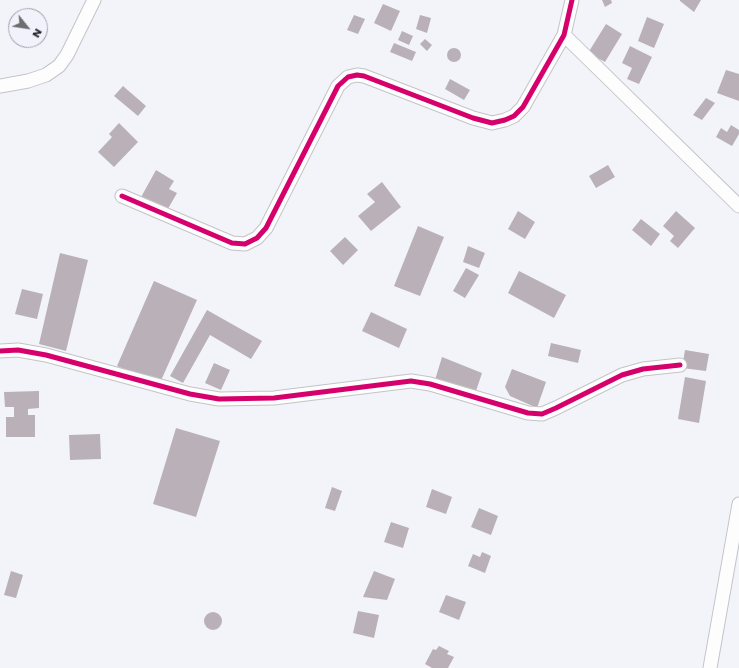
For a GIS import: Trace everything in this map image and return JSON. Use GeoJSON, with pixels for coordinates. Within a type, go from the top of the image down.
{"type":"FeatureCollection","features":[{"type":"Feature","properties":{"kind":"street"},"geometry":{"type":"LineString","coordinates":[[0,86],[28,81],[46,75],[60,66],[94,0]]}},
{"type":"Feature","properties":{"kind":"street"},"geometry":{"type":"LineString","coordinates":[[122,196],[232,243],[246,244],[258,238],[266,228],[338,86],[348,77],[357,75],[364,76],[473,118],[492,123],[506,120],[514,116],[523,107],[564,35],[572,0]]}},
{"type":"Feature","properties":{"kind":"street"},"geometry":{"type":"LineString","coordinates":[[564,35],[739,206]]}},
{"type":"Feature","properties":{"kind":"street"},"geometry":{"type":"LineString","coordinates":[[0,351],[18,350],[46,355],[190,394],[219,399],[274,398],[411,382],[430,384],[535,414],[542,414],[556,408],[622,375],[643,369],[680,365]]}},
{"type":"Feature","properties":{"kind":"street"},"geometry":{"type":"LineString","coordinates":[[710,668],[739,504]]}},
{"type":"Feature","properties":{"kind":"building"},"geometry":{"type":"Polygon","coordinates":[[[602,0],[611,0],[612,3],[605,7],[602,0]]]}},
{"type":"Feature","properties":{"kind":"building"},"geometry":{"type":"Polygon","coordinates":[[[680,0],[701,0],[694,12],[680,0]]]}},
{"type":"Feature","properties":{"kind":"building"},"geometry":{"type":"Polygon","coordinates":[[[383,4],[400,11],[391,31],[374,23],[383,4]]]}},
{"type":"Feature","properties":{"kind":"building"},"geometry":{"type":"Polygon","coordinates":[[[354,15],[365,19],[358,34],[347,30],[354,15]]]}},
{"type":"Feature","properties":{"kind":"building"},"geometry":{"type":"Polygon","coordinates":[[[420,15],[431,18],[427,33],[416,29],[420,15]]]}},
{"type":"Feature","properties":{"kind":"building"},"geometry":{"type":"Polygon","coordinates":[[[647,17],[664,24],[654,48],[638,41],[647,17]]]}},
{"type":"Feature","properties":{"kind":"building"},"geometry":{"type":"Polygon","coordinates":[[[606,24],[622,34],[605,62],[588,53],[606,24]]]}},
{"type":"Feature","properties":{"kind":"building"},"geometry":{"type":"Polygon","coordinates":[[[402,31],[413,36],[409,45],[398,40],[402,31]]]}},
{"type":"Feature","properties":{"kind":"building"},"geometry":{"type":"Polygon","coordinates":[[[425,39],[432,45],[427,51],[420,44],[425,39]]]}},
{"type":"Feature","properties":{"kind":"building"},"geometry":{"type":"Polygon","coordinates":[[[394,43],[416,52],[412,61],[390,52],[394,43]]]}},
{"type":"Feature","properties":{"kind":"building"},"geometry":{"type":"Polygon","coordinates":[[[630,46],[652,57],[639,84],[627,79],[632,68],[622,63],[630,46]]]}},
{"type":"Feature","properties":{"kind":"building"},"geometry":{"type":"Polygon","coordinates":[[[454,48],[459,50],[461,55],[459,60],[454,62],[449,60],[447,55],[449,50],[454,48]]]}},
{"type":"Feature","properties":{"kind":"building"},"geometry":{"type":"Polygon","coordinates":[[[726,70],[739,74],[739,101],[717,93],[726,70]]]}},
{"type":"Feature","properties":{"kind":"building"},"geometry":{"type":"Polygon","coordinates":[[[450,79],[470,90],[464,100],[445,89],[450,79]]]}},
{"type":"Feature","properties":{"kind":"building"},"geometry":{"type":"Polygon","coordinates":[[[123,86],[146,106],[138,116],[114,96],[123,86]]]}},
{"type":"Feature","properties":{"kind":"building"},"geometry":{"type":"Polygon","coordinates":[[[706,98],[715,103],[702,120],[693,115],[706,98]]]}},
{"type":"Feature","properties":{"kind":"building"},"geometry":{"type":"Polygon","coordinates":[[[119,123],[138,142],[114,167],[98,152],[112,137],[109,134],[119,123]]]}},
{"type":"Feature","properties":{"kind":"building"},"geometry":{"type":"Polygon","coordinates":[[[731,125],[739,130],[739,134],[732,146],[716,137],[721,128],[727,132],[731,125]]]}},
{"type":"Feature","properties":{"kind":"building"},"geometry":{"type":"Polygon","coordinates":[[[608,165],[615,177],[596,188],[589,176],[608,165]]]}},
{"type":"Feature","properties":{"kind":"building"},"geometry":{"type":"Polygon","coordinates":[[[156,170],[174,181],[169,189],[177,193],[165,214],[140,199],[156,170]]]}},
{"type":"Feature","properties":{"kind":"building"},"geometry":{"type":"Polygon","coordinates":[[[382,182],[401,207],[371,231],[358,216],[375,202],[367,194],[382,182]]]}},
{"type":"Feature","properties":{"kind":"building"},"geometry":{"type":"Polygon","coordinates":[[[518,211],[535,222],[525,239],[508,229],[518,211]]]}},
{"type":"Feature","properties":{"kind":"building"},"geometry":{"type":"Polygon","coordinates":[[[676,211],[695,228],[678,248],[670,241],[674,236],[663,226],[676,211]]]}},
{"type":"Feature","properties":{"kind":"building"},"geometry":{"type":"Polygon","coordinates":[[[641,219],[660,234],[651,246],[632,230],[641,219]]]}},
{"type":"Feature","properties":{"kind":"building"},"geometry":{"type":"Polygon","coordinates":[[[418,226],[444,237],[420,296],[394,286],[418,226]]]}},
{"type":"Feature","properties":{"kind":"building"},"geometry":{"type":"Polygon","coordinates":[[[345,237],[358,250],[343,265],[330,251],[345,237]]]}},
{"type":"Feature","properties":{"kind":"building"},"geometry":{"type":"Polygon","coordinates":[[[468,246],[485,253],[479,268],[463,262],[468,246]]]}},
{"type":"Feature","properties":{"kind":"building"},"geometry":{"type":"Polygon","coordinates":[[[60,253],[88,260],[66,351],[39,344],[60,253]]]}},
{"type":"Feature","properties":{"kind":"building"},"geometry":{"type":"Polygon","coordinates":[[[466,268],[479,275],[465,298],[453,291],[466,268]]]}},
{"type":"Feature","properties":{"kind":"building"},"geometry":{"type":"Polygon","coordinates":[[[519,271],[566,295],[554,318],[508,293],[519,271]]]}},
{"type":"Feature","properties":{"kind":"building"},"geometry":{"type":"Polygon","coordinates":[[[154,281],[197,300],[159,385],[117,366],[154,281]]]}},
{"type":"Feature","properties":{"kind":"building"},"geometry":{"type":"Polygon","coordinates":[[[22,289],[43,294],[37,319],[15,314],[22,289]]]}},
{"type":"Feature","properties":{"kind":"building"},"geometry":{"type":"Polygon","coordinates":[[[207,310],[262,341],[251,359],[210,335],[183,383],[170,376],[207,310]]]}},
{"type":"Feature","properties":{"kind":"building"},"geometry":{"type":"Polygon","coordinates":[[[371,312],[407,329],[399,348],[362,331],[371,312]]]}},
{"type":"Feature","properties":{"kind":"building"},"geometry":{"type":"Polygon","coordinates":[[[551,343],[581,350],[578,363],[548,356],[551,343]]]}},
{"type":"Feature","properties":{"kind":"building"},"geometry":{"type":"Polygon","coordinates":[[[685,350],[709,354],[706,371],[682,368],[685,350]]]}},
{"type":"Feature","properties":{"kind":"building"},"geometry":{"type":"Polygon","coordinates":[[[442,357],[482,373],[475,394],[435,380],[442,357]]]}},
{"type":"Feature","properties":{"kind":"building"},"geometry":{"type":"Polygon","coordinates":[[[214,363],[230,370],[221,390],[205,383],[214,363]]]}},
{"type":"Feature","properties":{"kind":"building"},"geometry":{"type":"Polygon","coordinates":[[[512,369],[546,382],[537,408],[510,396],[505,387],[512,369]]]}},
{"type":"Feature","properties":{"kind":"building"},"geometry":{"type":"Polygon","coordinates":[[[685,377],[706,381],[699,423],[678,419],[685,377]]]}},
{"type":"Feature","properties":{"kind":"building"},"geometry":{"type":"Polygon","coordinates":[[[39,391],[39,408],[28,409],[28,415],[35,415],[35,437],[6,437],[6,417],[14,417],[14,407],[5,407],[4,392],[39,391]]]}},
{"type":"Feature","properties":{"kind":"building"},"geometry":{"type":"Polygon","coordinates":[[[176,428],[220,441],[196,517],[153,504],[176,428]]]}},
{"type":"Feature","properties":{"kind":"building"},"geometry":{"type":"Polygon","coordinates":[[[100,434],[101,459],[70,460],[69,435],[100,434]]]}},
{"type":"Feature","properties":{"kind":"building"},"geometry":{"type":"Polygon","coordinates":[[[332,487],[342,491],[335,511],[325,508],[332,487]]]}},
{"type":"Feature","properties":{"kind":"building"},"geometry":{"type":"Polygon","coordinates":[[[432,489],[452,497],[446,514],[426,507],[432,489]]]}},
{"type":"Feature","properties":{"kind":"building"},"geometry":{"type":"Polygon","coordinates":[[[479,508],[498,516],[491,535],[471,527],[479,508]]]}},
{"type":"Feature","properties":{"kind":"building"},"geometry":{"type":"Polygon","coordinates":[[[391,522],[409,528],[403,548],[384,542],[391,522]]]}},
{"type":"Feature","properties":{"kind":"building"},"geometry":{"type":"Polygon","coordinates":[[[482,552],[491,556],[485,573],[468,566],[473,554],[480,557],[482,552]]]}},
{"type":"Feature","properties":{"kind":"building"},"geometry":{"type":"Polygon","coordinates":[[[11,571],[23,575],[16,598],[4,595],[11,571]]]}},
{"type":"Feature","properties":{"kind":"building"},"geometry":{"type":"Polygon","coordinates":[[[374,571],[395,579],[387,600],[363,597],[374,571]]]}},
{"type":"Feature","properties":{"kind":"building"},"geometry":{"type":"Polygon","coordinates":[[[446,595],[466,602],[459,620],[439,612],[446,595]]]}},
{"type":"Feature","properties":{"kind":"building"},"geometry":{"type":"Polygon","coordinates":[[[358,611],[379,615],[374,638],[353,633],[358,611]]]}},
{"type":"Feature","properties":{"kind":"building"},"geometry":{"type":"Polygon","coordinates":[[[213,612],[219,615],[222,621],[219,627],[213,630],[207,627],[204,621],[207,615],[213,612]]]}},
{"type":"Feature","properties":{"kind":"building"},"geometry":{"type":"Polygon","coordinates":[[[439,646],[449,651],[447,654],[454,657],[448,668],[432,668],[425,664],[433,649],[436,650],[439,646]]]}},
{"type":"Feature","properties":{"kind":"cycle path"},"geometry":{"type":"LineString","coordinates":[[122,196],[232,243],[245,244],[257,238],[266,228],[338,86],[348,77],[357,75],[364,76],[473,118],[492,123],[505,120],[514,116],[523,107],[564,35],[572,0]]}},
{"type":"Feature","properties":{"kind":"cycle path"},"geometry":{"type":"LineString","coordinates":[[0,351],[18,350],[46,355],[190,394],[219,399],[274,398],[411,381],[430,384],[528,413],[542,414],[622,375],[643,369],[680,365]]}}]}
